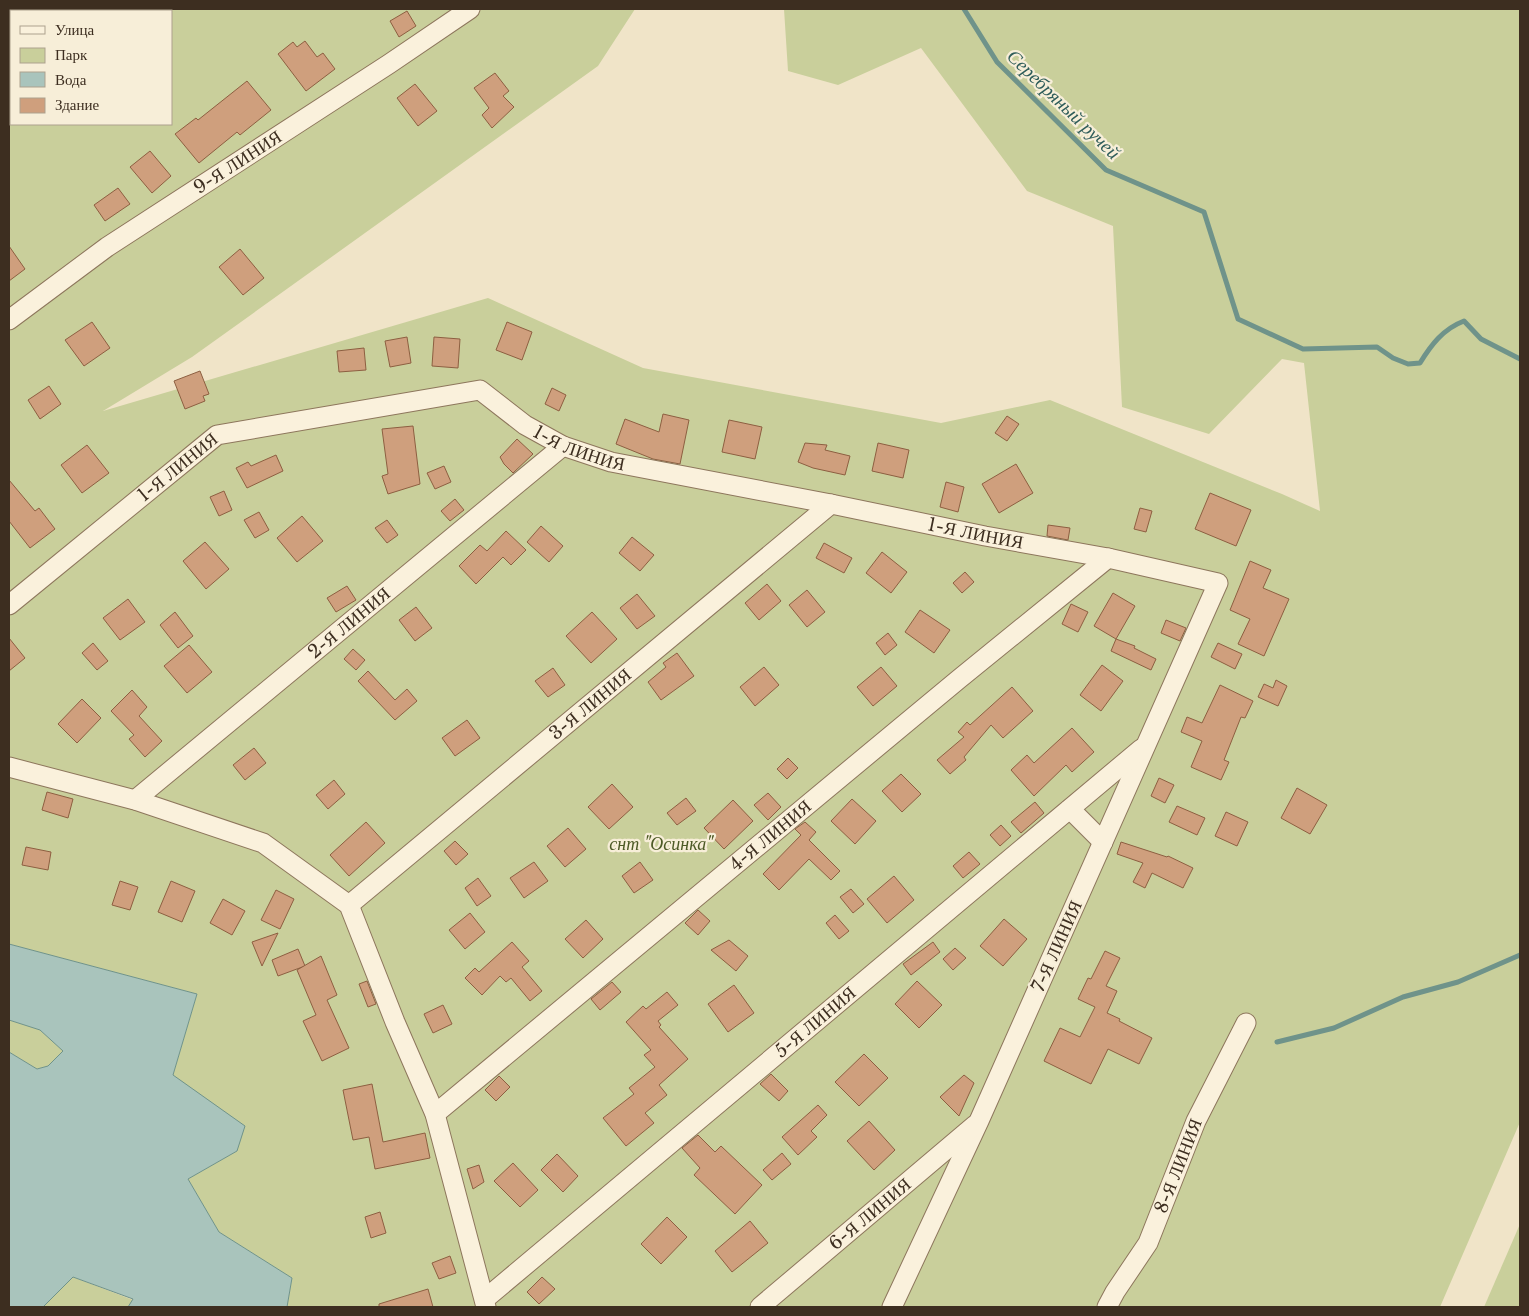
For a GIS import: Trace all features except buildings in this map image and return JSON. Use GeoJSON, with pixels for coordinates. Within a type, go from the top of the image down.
{"type":"FeatureCollection","features":[{"type":"Feature","properties":{"kind":"street","name":"9-Я ЛИНИЯ"},"geometry":{"type":"LineString","coordinates":[[9,320],[107,246],[389,64],[470,9]]}},
{"type":"Feature","properties":{"kind":"street","name":"1-Я ЛИНИЯ"},"geometry":{"type":"LineString","coordinates":[[9,605],[217,435],[480,390],[525,425],[563,446],[611,462],[831,504],[985,536],[1108,558],[1218,583]]}},
{"type":"Feature","properties":{"kind":"street","name":"2-Я ЛИНИЯ"},"geometry":{"type":"LineString","coordinates":[[135,800],[563,446]]}},
{"type":"Feature","properties":{"kind":"street","name":"3-Я ЛИНИЯ"},"geometry":{"type":"LineString","coordinates":[[349,905],[831,504]]}},
{"type":"Feature","properties":{"kind":"street","name":"4-Я ЛИНИЯ"},"geometry":{"type":"LineString","coordinates":[[435,1114],[959,679],[1108,558]]}},
{"type":"Feature","properties":{"kind":"street","name":"7-Я ЛИНИЯ"},"geometry":{"type":"LineString","coordinates":[[892,1307],[979,1121],[1218,583]]}},
{"type":"Feature","properties":{"kind":"street","name":"5-Я ЛИНИЯ"},"geometry":{"type":"LineString","coordinates":[[486,1303],[1146,745]]}},
{"type":"Feature","properties":{"kind":"street"},"geometry":{"type":"LineString","coordinates":[[9,767],[135,800],[263,843],[349,905],[395,1022],[435,1114],[486,1303]]}},
{"type":"Feature","properties":{"kind":"street"},"geometry":{"type":"LineString","coordinates":[[1070,808],[1103,842]]}},
{"type":"Feature","properties":{"kind":"street","name":"8-Я ЛИНИЯ"},"geometry":{"type":"LineString","coordinates":[[1107,1307],[1148,1243],[1196,1121],[1246,1023]]}},
{"type":"Feature","properties":{"kind":"street","name":"6-Я ЛИНИЯ"},"geometry":{"type":"LineString","coordinates":[[760,1307],[979,1121]]}},
{"type":"Feature","properties":{"kind":"green space","name":"снт \"Осинка\""},"geometry":{"type":"Polygon","coordinates":[[[9,9],[635,9],[598,66],[192,357],[103,411],[488,298],[643,368],[941,423],[1050,400],[1320,511],[1304,363],[1282,359],[1209,434],[1122,407],[1113,226],[1027,191],[921,48],[838,85],[788,71],[784,9],[1520,9],[1520,1122],[1440,1307],[287,1307],[292,1278],[219,1232],[188,1179],[237,1151],[173,1075],[197,994],[9,944],[9,9]]]}},
{"type":"Feature","properties":{"kind":"green space"},"geometry":{"type":"Polygon","coordinates":[[[9,1020],[40,1030],[63,1051],[48,1066],[37,1069],[9,1052],[9,1020]]]}},
{"type":"Feature","properties":{"kind":"green space"},"geometry":{"type":"Polygon","coordinates":[[[1520,1224],[1520,1307],[1484,1307],[1520,1224]]]}},
{"type":"Feature","properties":{"kind":"green space"},"geometry":{"type":"Polygon","coordinates":[[[73,1277],[133,1300],[128,1307],[43,1307],[73,1277]]]}},
{"type":"Feature","properties":{"kind":"water"},"geometry":{"type":"Polygon","coordinates":[[[9,944],[197,994],[173,1075],[245,1126],[237,1151],[188,1179],[219,1232],[292,1278],[287,1307],[128,1307],[133,1299],[73,1277],[43,1307],[9,1307],[9,1052],[37,1069],[48,1066],[63,1051],[40,1030],[9,1020],[9,944]]]}},
{"type":"Feature","properties":{"kind":"waterway","name":"Серебряный ручей"},"geometry":{"type":"LineString","coordinates":[[964,9],[997,62],[1106,170],[1204,212],[1238,319],[1303,349],[1377,347],[1393,358],[1408,364],[1420,363],[1438,338],[1450,328],[1464,321],[1481,339],[1520,359]]}},
{"type":"Feature","properties":{"kind":"waterway"},"geometry":{"type":"LineString","coordinates":[[1277,1042],[1334,1028],[1403,997],[1458,982],[1520,955]]}}]}
